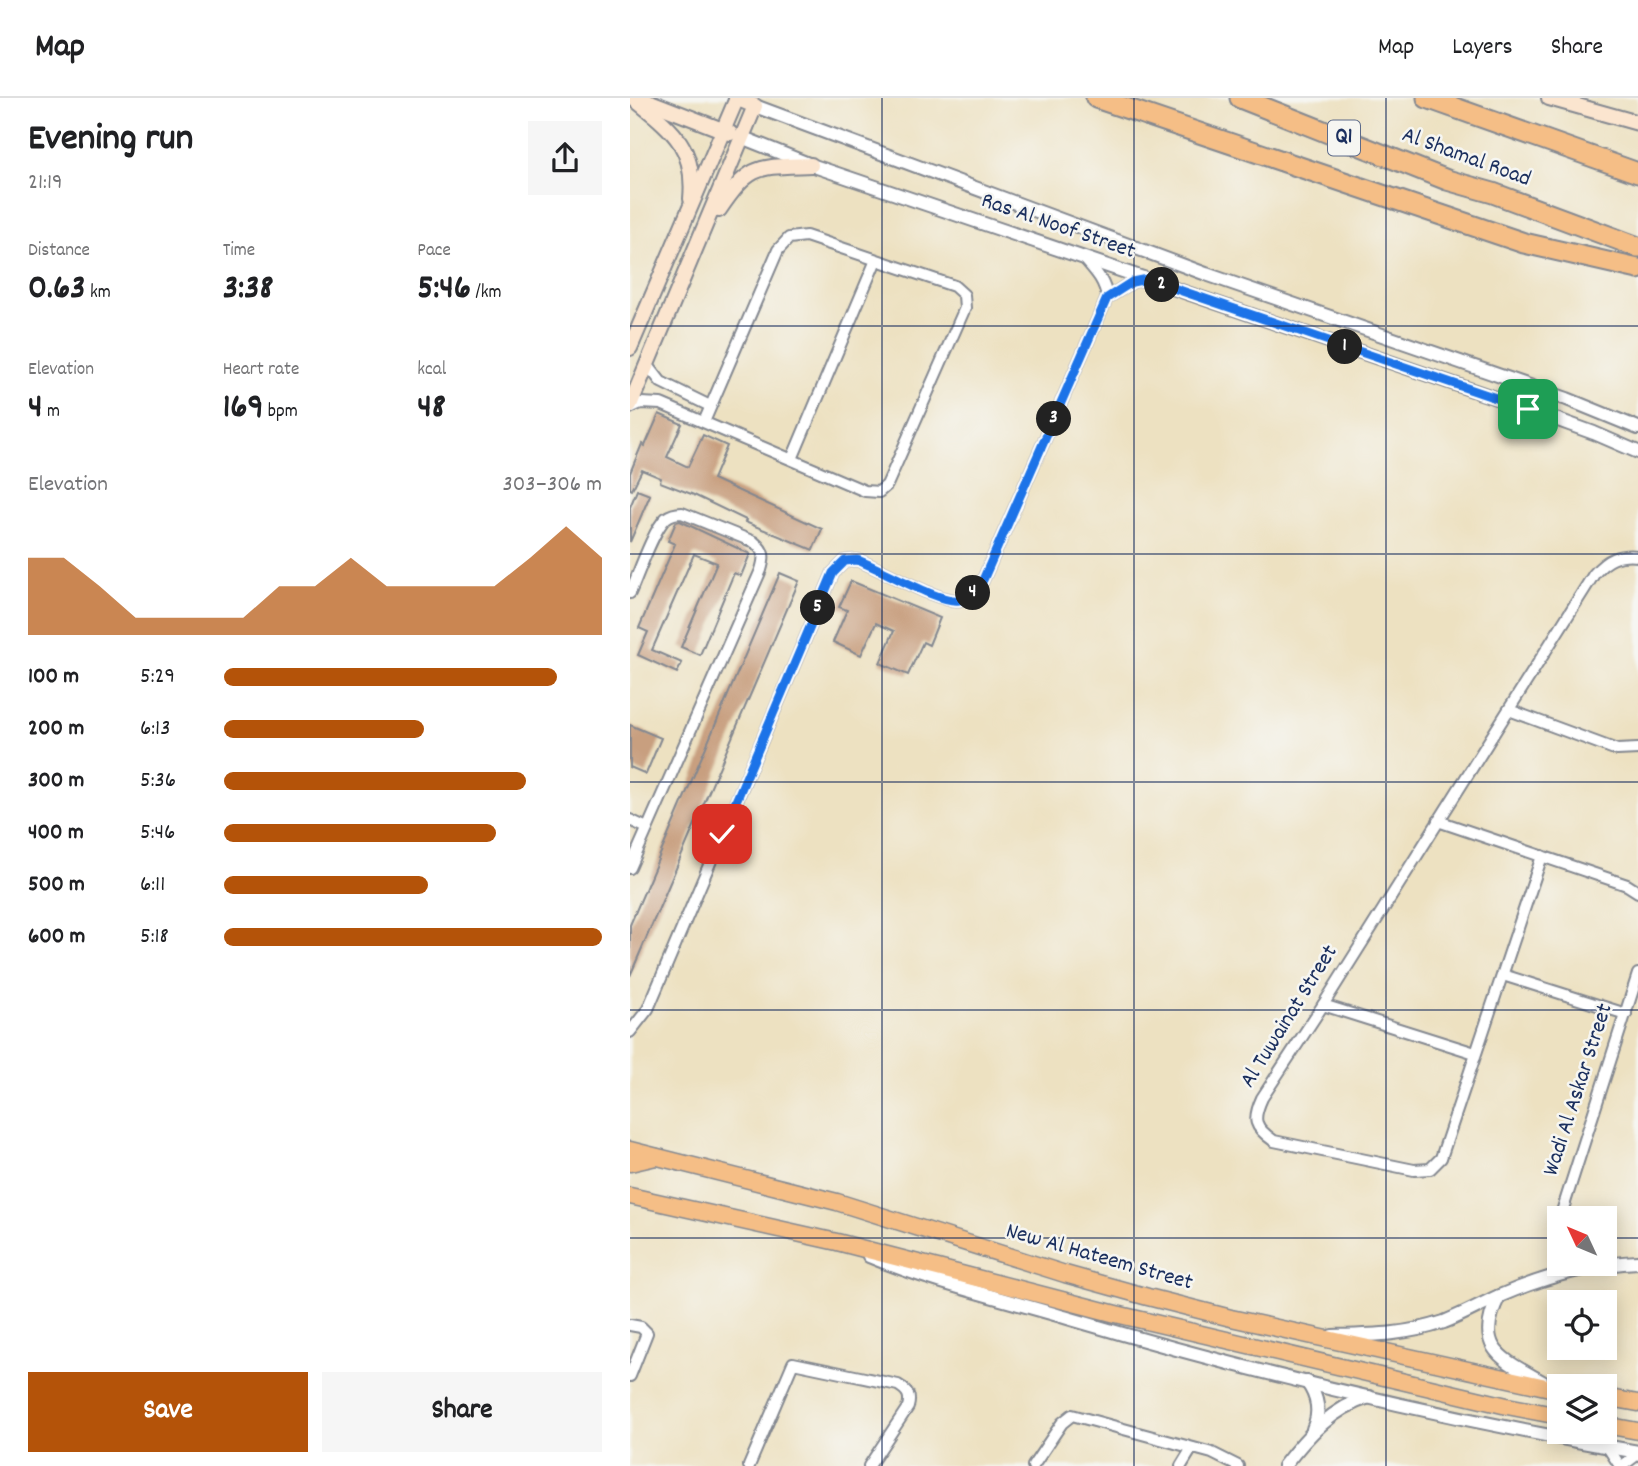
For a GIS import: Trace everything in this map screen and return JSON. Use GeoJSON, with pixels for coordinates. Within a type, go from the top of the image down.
{"type":"FeatureCollection","features":[{"type":"Feature","properties":{"kind":"highway"},"geometry":{"type":"LineString","coordinates":[[1097,98],[1524,243],[1638,269]]}},
{"type":"Feature","properties":{"kind":"highway","name":"Al Shamal Road"},"geometry":{"type":"LineString","coordinates":[[1240,98],[1271,108],[1447,180],[1493,193],[1638,247]]}},
{"type":"Feature","properties":{"kind":"highway","name":"Al Shamal Road"},"geometry":{"type":"LineString","coordinates":[[1427,98],[1638,173]]}},
{"type":"Feature","properties":{"kind":"main road"},"geometry":{"type":"LineString","coordinates":[[633,98],[673,131],[688,154],[692,178],[687,218]]}},
{"type":"Feature","properties":{"kind":"main road"},"geometry":{"type":"LineString","coordinates":[[640,98],[741,137]]}},
{"type":"Feature","properties":{"kind":"main road"},"geometry":{"type":"LineString","coordinates":[[630,348],[737,98],[755,106],[630,406]]}},
{"type":"Feature","properties":{"kind":"main road"},"geometry":{"type":"LineString","coordinates":[[1549,98],[1638,123]]}},
{"type":"Feature","properties":{"kind":"main road"},"geometry":{"type":"LineString","coordinates":[[703,230],[742,178],[758,169],[811,164]]}},
{"type":"Feature","properties":{"kind":"main road","name":"New Al Hateem Street"},"geometry":{"type":"LineString","coordinates":[[630,1150],[837,1202],[1127,1292],[1547,1388]]}},
{"type":"Feature","properties":{"kind":"main road"},"geometry":{"type":"LineString","coordinates":[[630,1163],[658,1157]]}},
{"type":"Feature","properties":{"kind":"main road","name":"New Al Hateem Street"},"geometry":{"type":"LineString","coordinates":[[630,1196],[837,1242],[1116,1314],[1547,1414]]}},
{"type":"Feature","properties":{"kind":"main road"},"geometry":{"type":"LineString","coordinates":[[1617,1400],[1638,1403]]}},
{"type":"Feature","properties":{"kind":"main road"},"geometry":{"type":"LineString","coordinates":[[1617,1427],[1638,1431]]}},
{"type":"Feature","properties":{"kind":"street","name":"Ras Al Noof Street"},"geometry":{"type":"LineString","coordinates":[[755,106],[1206,274],[1567,399],[1638,428]]}},
{"type":"Feature","properties":{"kind":"street","name":"Ras Al Noof Street"},"geometry":{"type":"LineString","coordinates":[[741,137],[811,164],[1539,412],[1638,452]]}},
{"type":"Feature","properties":{"kind":"street"},"geometry":{"type":"LineString","coordinates":[[630,406],[654,402],[869,493],[883,489],[965,308],[964,295],[958,288],[800,235],[785,241],[704,422]]}},
{"type":"Feature","properties":{"kind":"street"},"geometry":{"type":"LineString","coordinates":[[630,1032],[648,1009],[833,573],[845,561],[857,560],[948,600],[968,597],[977,590],[983,580],[1107,298],[1101,278],[1083,257]]}},
{"type":"Feature","properties":{"kind":"street"},"geometry":{"type":"LineString","coordinates":[[792,459],[876,260]]}},
{"type":"Feature","properties":{"kind":"street"},"geometry":{"type":"LineString","coordinates":[[1107,298],[1132,282],[1147,279]]}},
{"type":"Feature","properties":{"kind":"street"},"geometry":{"type":"LineString","coordinates":[[647,364],[661,382],[710,406]]}},
{"type":"Feature","properties":{"kind":"street"},"geometry":{"type":"LineString","coordinates":[[630,593],[657,530],[667,517],[674,514],[682,513],[754,542],[763,552],[761,570],[630,868]]}},
{"type":"Feature","properties":{"kind":"street","name":"Al Tuwainat Street"},"geometry":{"type":"LineString","coordinates":[[1542,856],[1441,1158],[1430,1168],[1414,1170],[1274,1141],[1263,1133],[1256,1124],[1256,1111],[1262,1098],[1594,574],[1614,557],[1638,556]]}},
{"type":"Feature","properties":{"kind":"street"},"geometry":{"type":"LineString","coordinates":[[1508,710],[1617,750],[1638,750]]}},
{"type":"Feature","properties":{"kind":"street"},"geometry":{"type":"LineString","coordinates":[[630,820],[647,828]]}},
{"type":"Feature","properties":{"kind":"street"},"geometry":{"type":"LineString","coordinates":[[1438,821],[1627,885],[1638,892]]}},
{"type":"Feature","properties":{"kind":"street","name":"Wadi Al Askar Street"},"geometry":{"type":"LineString","coordinates":[[1564,1206],[1638,974]]}},
{"type":"Feature","properties":{"kind":"street"},"geometry":{"type":"LineString","coordinates":[[1503,975],[1626,1014]]}},
{"type":"Feature","properties":{"kind":"street"},"geometry":{"type":"LineString","coordinates":[[1322,1005],[1475,1053]]}},
{"type":"Feature","properties":{"kind":"street"},"geometry":{"type":"LineString","coordinates":[[837,1242],[888,1264],[942,1282],[1117,1333],[1307,1382],[1638,1453]]}},
{"type":"Feature","properties":{"kind":"street"},"geometry":{"type":"LineString","coordinates":[[1617,1263],[1638,1262]]}},
{"type":"Feature","properties":{"kind":"street"},"geometry":{"type":"LineString","coordinates":[[1316,1336],[1391,1335],[1446,1321],[1549,1276]]}},
{"type":"Feature","properties":{"kind":"street"},"geometry":{"type":"LineString","coordinates":[[1499,1296],[1488,1321],[1487,1331],[1494,1348],[1521,1369],[1547,1384]]}},
{"type":"Feature","properties":{"kind":"street"},"geometry":{"type":"LineString","coordinates":[[630,1325],[641,1327],[647,1333],[630,1376]]}},
{"type":"Feature","properties":{"kind":"street"},"geometry":{"type":"LineString","coordinates":[[749,1466],[793,1363],[898,1385],[908,1394],[908,1407],[869,1466]]}},
{"type":"Feature","properties":{"kind":"street"},"geometry":{"type":"LineString","coordinates":[[1307,1382],[1316,1397],[1318,1408],[1312,1432]]}},
{"type":"Feature","properties":{"kind":"street"},"geometry":{"type":"LineString","coordinates":[[1284,1466],[1312,1432],[1337,1411],[1370,1396]]}},
{"type":"Feature","properties":{"kind":"street"},"geometry":{"type":"LineString","coordinates":[[1033,1466],[1062,1423],[1072,1415],[1212,1453],[1238,1466]]}},
{"type":"Feature","properties":{"kind":"street"},"geometry":{"type":"LineString","coordinates":[[1607,1446],[1621,1466],[1638,1453]]}},
{"type":"Feature","properties":{"kind":"street"},"geometry":{"type":"LineString","coordinates":[[1181,1466],[1192,1448]]}},
{"type":"Feature","properties":{"kind":"building"},"geometry":{"type":"Polygon","coordinates":[[[659,414],[682,424],[667,457],[688,467],[703,435],[727,446],[713,479],[822,529],[813,550],[745,522],[746,520],[694,495],[660,482],[661,478],[642,470],[632,490],[630,489],[630,473],[659,414]]]}},
{"type":"Feature","properties":{"kind":"building"},"geometry":{"type":"Polygon","coordinates":[[[637,490],[650,495],[630,542],[630,507],[637,490]]]}},
{"type":"Feature","properties":{"kind":"building"},"geometry":{"type":"Polygon","coordinates":[[[680,521],[750,554],[741,576],[734,573],[700,655],[681,647],[717,563],[694,554],[652,650],[682,663],[677,673],[638,655],[648,632],[639,628],[675,544],[668,541],[676,522],[680,521]]]}},
{"type":"Feature","properties":{"kind":"building"},"geometry":{"type":"Polygon","coordinates":[[[780,573],[799,581],[630,976],[630,925],[780,573]]]}},
{"type":"Feature","properties":{"kind":"building"},"geometry":{"type":"Polygon","coordinates":[[[851,581],[940,618],[929,645],[923,642],[908,675],[880,663],[894,631],[876,623],[861,655],[833,642],[847,610],[839,607],[851,581]]]}},
{"type":"Feature","properties":{"kind":"building"},"geometry":{"type":"Polygon","coordinates":[[[630,725],[661,738],[646,774],[630,767],[630,725]]]}},
{"type":"Feature","properties":{"kind":"route"},"geometry":{"type":"LineString","coordinates":[[722,834],[838,566],[845,561],[857,560],[948,600],[968,597],[977,590],[1107,298],[1132,282],[1147,279],[1528,409]]}}]}
